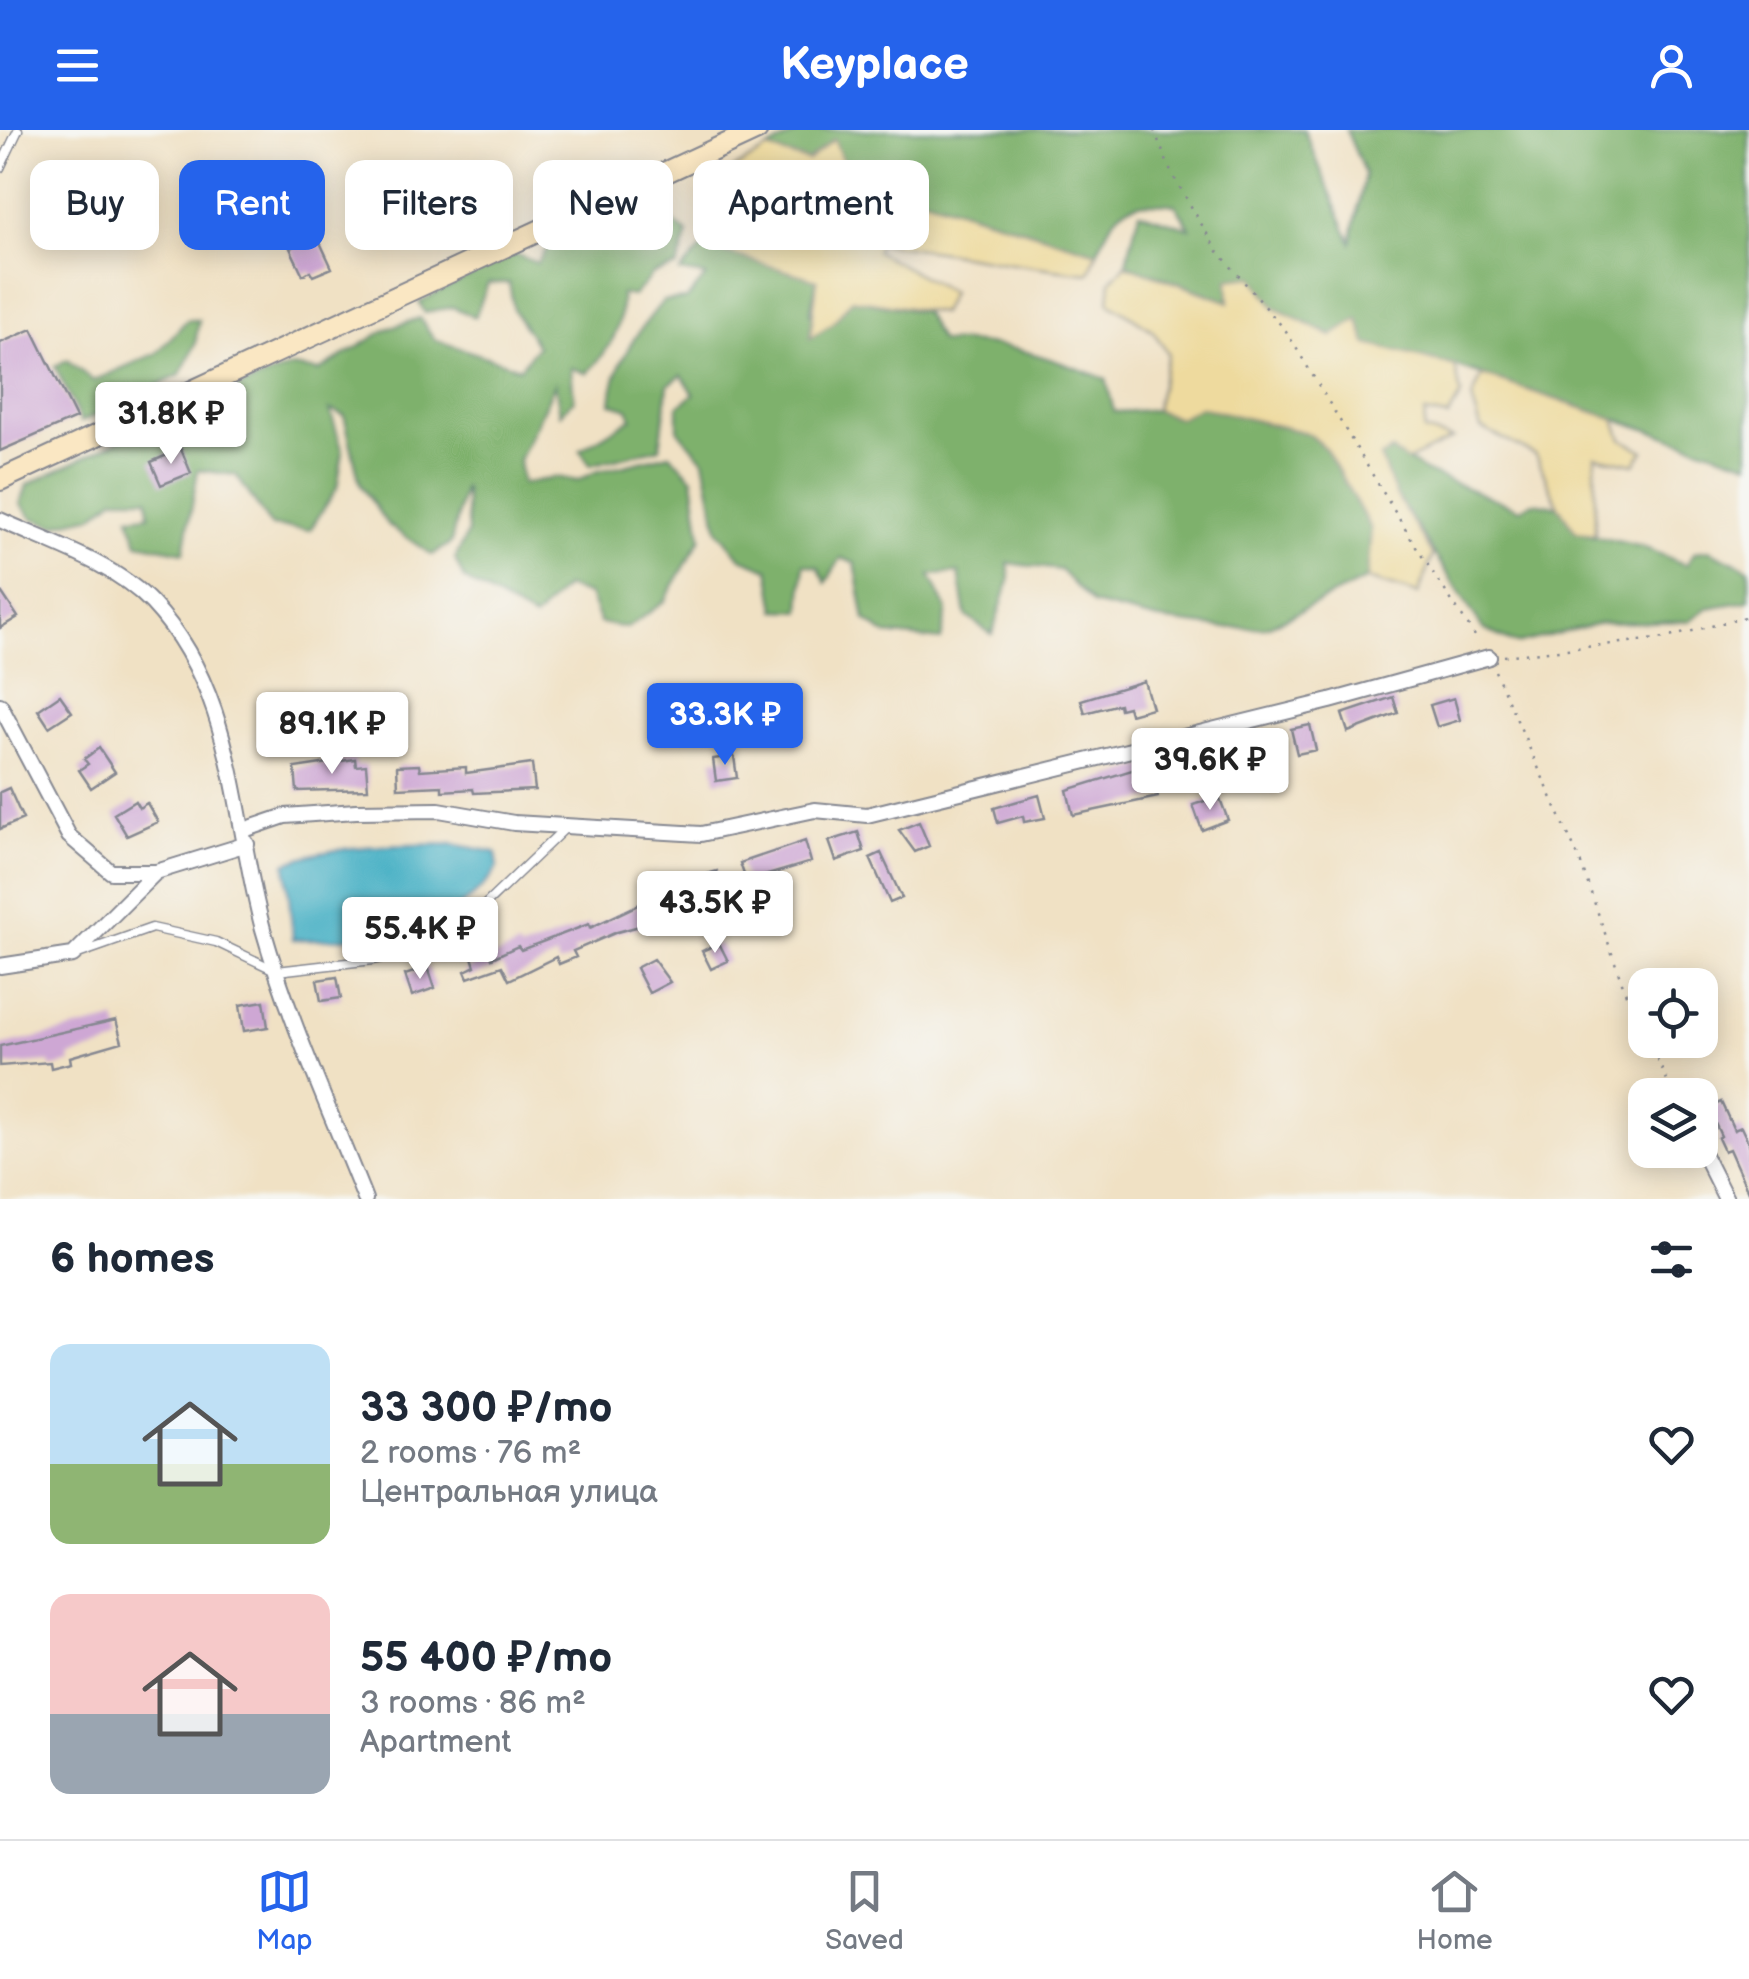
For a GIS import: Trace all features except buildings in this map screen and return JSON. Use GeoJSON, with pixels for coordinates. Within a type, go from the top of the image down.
{"type":"FeatureCollection","features":[{"type":"Feature","properties":{"kind":"main road"},"geometry":{"type":"LineString","coordinates":[[0,480],[757,130]]}},
{"type":"Feature","properties":{"kind":"street"},"geometry":{"type":"LineString","coordinates":[[0,520],[130,585],[151,602],[175,632],[198,674],[226,744],[262,927],[365,1199]]}},
{"type":"Feature","properties":{"kind":"street"},"geometry":{"type":"LineString","coordinates":[[0,706],[70,836],[111,872],[156,872],[245,837],[285,816],[438,810],[566,827],[701,834],[815,810],[867,815],[1330,702],[1488,657]]}},
{"type":"Feature","properties":{"kind":"street"},"geometry":{"type":"LineString","coordinates":[[0,966],[73,955],[156,872]]}},
{"type":"Feature","properties":{"kind":"street"},"geometry":{"type":"LineString","coordinates":[[1710,1168],[1726,1199]]}},
{"type":"Feature","properties":{"kind":"lane"},"geometry":{"type":"LineString","coordinates":[[0,168],[18,130]]}},
{"type":"Feature","properties":{"kind":"lane"},"geometry":{"type":"LineString","coordinates":[[73,955],[152,928],[216,942],[276,971],[373,960],[422,949],[462,927],[566,827]]}},
{"type":"Feature","properties":{"kind":"path"},"geometry":{"type":"LineString","coordinates":[[1154,130],[1171,172],[1216,249],[1286,331],[1416,547],[1488,657],[1580,861],[1628,989]]}},
{"type":"Feature","properties":{"kind":"path"},"geometry":{"type":"LineString","coordinates":[[1488,657],[1666,638],[1749,616]]}},
{"type":"Feature","properties":{"kind":"green space"},"geometry":{"type":"Polygon","coordinates":[[[803,130],[1304,130],[1351,242],[1365,174],[1346,130],[1749,130],[1749,463],[1455,366],[1333,336],[1275,308],[1230,302],[1126,264],[1139,212],[1190,228],[1176,205],[1144,203],[1124,209],[1111,224],[1097,252],[929,199],[929,160],[803,160],[768,149],[803,130]]]}},
{"type":"Feature","properties":{"kind":"green space"},"geometry":{"type":"Polygon","coordinates":[[[673,222],[688,234],[677,267],[653,274],[633,296],[621,294],[620,318],[609,346],[587,373],[571,368],[574,400],[560,414],[555,384],[519,460],[522,484],[557,477],[577,481],[595,472],[670,454],[693,478],[701,538],[664,602],[627,628],[600,623],[589,595],[565,587],[534,619],[464,579],[455,559],[468,532],[464,486],[451,543],[432,555],[387,524],[360,484],[344,415],[330,410],[343,452],[337,488],[310,530],[271,526],[236,475],[198,470],[184,552],[138,543],[129,517],[149,515],[148,498],[115,498],[93,516],[54,525],[32,518],[21,504],[27,485],[184,409],[193,435],[220,423],[223,393],[292,367],[319,371],[387,329],[420,318],[435,340],[520,368],[537,346],[514,311],[509,283],[488,283],[475,317],[453,307],[425,313],[419,302],[515,254],[537,263],[546,250],[673,250],[673,222]]]}},
{"type":"Feature","properties":{"kind":"green space"},"geometry":{"type":"Polygon","coordinates":[[[701,250],[720,250],[817,279],[810,314],[832,324],[852,299],[924,312],[940,342],[1005,347],[1106,379],[1114,412],[1155,410],[1179,418],[1200,407],[1307,433],[1326,449],[1371,529],[1367,579],[1267,627],[1224,628],[1159,620],[1093,604],[1060,570],[1008,563],[1010,578],[992,634],[966,616],[959,573],[930,575],[947,610],[941,640],[885,634],[865,620],[855,563],[841,558],[826,583],[818,567],[804,564],[801,611],[776,610],[769,569],[741,558],[718,530],[704,460],[678,430],[678,406],[694,394],[682,375],[668,385],[660,448],[590,465],[580,450],[632,418],[628,409],[611,403],[616,374],[636,336],[663,301],[687,299],[706,276],[680,272],[701,250]]]}},
{"type":"Feature","properties":{"kind":"green space"},"geometry":{"type":"Polygon","coordinates":[[[187,320],[199,320],[195,345],[180,375],[81,422],[55,366],[67,360],[93,381],[157,353],[187,320]]]}},
{"type":"Feature","properties":{"kind":"green space"},"geometry":{"type":"Polygon","coordinates":[[[1392,451],[1428,473],[1520,509],[1533,502],[1558,506],[1576,532],[1643,547],[1686,565],[1695,552],[1709,550],[1749,569],[1749,601],[1707,608],[1689,621],[1600,623],[1516,644],[1483,629],[1396,495],[1379,456],[1392,451]]]}},
{"type":"Feature","properties":{"kind":"sand"},"geometry":{"type":"Polygon","coordinates":[[[834,139],[843,160],[809,160],[834,139]]]}},
{"type":"Feature","properties":{"kind":"sand"},"geometry":{"type":"Polygon","coordinates":[[[768,149],[805,160],[749,160],[768,149]]]}},
{"type":"Feature","properties":{"kind":"sand"},"geometry":{"type":"Polygon","coordinates":[[[929,201],[1097,252],[1089,273],[932,250],[929,201]]]}},
{"type":"Feature","properties":{"kind":"sand"},"geometry":{"type":"Polygon","coordinates":[[[720,250],[876,250],[951,292],[941,313],[852,299],[832,324],[810,338],[817,280],[720,250]]]}},
{"type":"Feature","properties":{"kind":"sand"},"geometry":{"type":"Polygon","coordinates":[[[1126,265],[1229,302],[1228,279],[1253,276],[1275,308],[1332,336],[1358,319],[1367,344],[1455,366],[1461,395],[1448,417],[1425,413],[1424,431],[1452,439],[1407,461],[1392,451],[1380,457],[1396,495],[1433,555],[1418,594],[1367,579],[1371,529],[1326,449],[1307,433],[1200,407],[1179,418],[1155,410],[1168,353],[1152,330],[1109,302],[1111,280],[1126,265]]]}},
{"type":"Feature","properties":{"kind":"sand"},"geometry":{"type":"Polygon","coordinates":[[[1482,375],[1615,419],[1622,439],[1644,451],[1635,464],[1595,456],[1595,534],[1576,532],[1558,506],[1536,455],[1481,428],[1472,399],[1482,375]]]}},
{"type":"Feature","properties":{"kind":"water"},"geometry":{"type":"Polygon","coordinates":[[[452,844],[496,852],[498,867],[481,889],[460,906],[435,919],[378,934],[293,939],[286,863],[346,849],[452,844]]]}}]}
